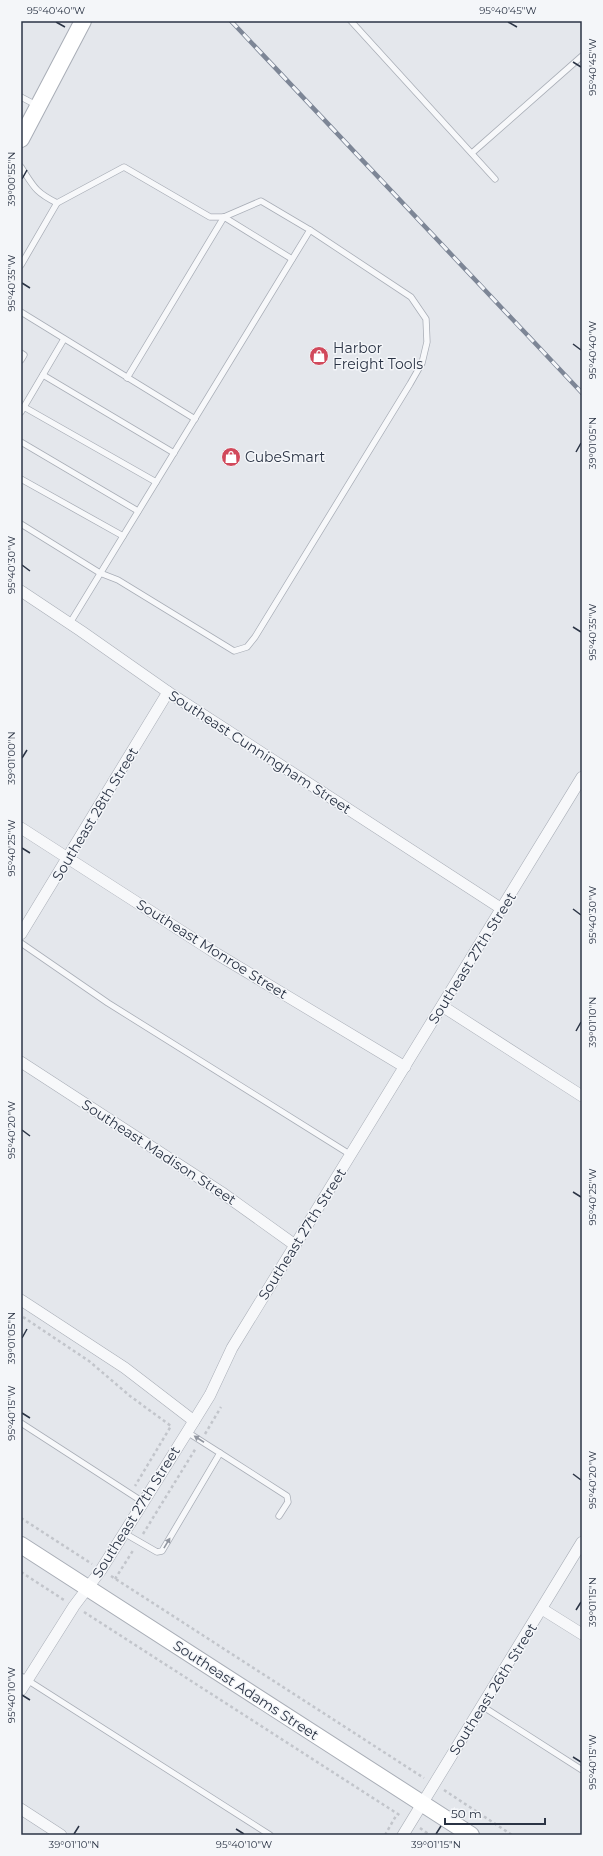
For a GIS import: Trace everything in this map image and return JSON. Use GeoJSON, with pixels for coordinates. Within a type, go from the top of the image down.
{"type":"FeatureCollection","features":[{"type":"Feature","properties":{"kind":"main road"},"geometry":{"type":"LineString","coordinates":[[21,139],[83,21]]}},
{"type":"Feature","properties":{"kind":"main road","name":"Southeast Adams Street"},"geometry":{"type":"LineString","coordinates":[[21,1545],[471,1835]]}},
{"type":"Feature","properties":{"kind":"street","name":"Southeast Cunningham Street"},"geometry":{"type":"LineString","coordinates":[[21,591],[70,623],[168,692],[502,909]]}},
{"type":"Feature","properties":{"kind":"street","name":"Southeast 28th Street"},"geometry":{"type":"LineString","coordinates":[[21,934],[69,858],[168,692]]}},
{"type":"Feature","properties":{"kind":"street","name":"Southeast 27th Street"},"geometry":{"type":"LineString","coordinates":[[21,1690],[24,1678],[101,1570],[210,1395],[232,1348],[582,776]]}},
{"type":"Feature","properties":{"kind":"street","name":"Southeast Monroe Street"},"geometry":{"type":"LineString","coordinates":[[21,828],[217,954],[405,1067]]}},
{"type":"Feature","properties":{"kind":"street"},"geometry":{"type":"LineString","coordinates":[[442,1006],[582,1096]]}},
{"type":"Feature","properties":{"kind":"street","name":"Southeast Madison Street"},"geometry":{"type":"LineString","coordinates":[[21,1062],[221,1192],[295,1245]]}},
{"type":"Feature","properties":{"kind":"street"},"geometry":{"type":"LineString","coordinates":[[21,1300],[131,1372],[194,1420]]}},
{"type":"Feature","properties":{"kind":"street","name":"Southeast 26th Street"},"geometry":{"type":"LineString","coordinates":[[403,1835],[582,1542]]}},
{"type":"Feature","properties":{"kind":"street"},"geometry":{"type":"LineString","coordinates":[[542,1609],[582,1634]]}},
{"type":"Feature","properties":{"kind":"street"},"geometry":{"type":"LineString","coordinates":[[21,1809],[61,1835]]}},
{"type":"Feature","properties":{"kind":"lane"},"geometry":{"type":"LineString","coordinates":[[351,21],[495,179]]}},
{"type":"Feature","properties":{"kind":"lane"},"geometry":{"type":"LineString","coordinates":[[472,153],[582,56]]}},
{"type":"Feature","properties":{"kind":"lane"},"geometry":{"type":"LineString","coordinates":[[21,97],[38,106]]}},
{"type":"Feature","properties":{"kind":"lane"},"geometry":{"type":"LineString","coordinates":[[21,167],[34,188],[42,196],[57,203]]}},
{"type":"Feature","properties":{"kind":"lane"},"geometry":{"type":"LineString","coordinates":[[21,265],[57,203],[124,167],[210,217],[224,217],[261,201],[310,230],[411,297],[426,318],[428,342],[422,363],[406,390],[259,630],[247,647],[234,651],[118,580],[100,573],[21,524]]}},
{"type":"Feature","properties":{"kind":"lane"},"geometry":{"type":"LineString","coordinates":[[224,217],[292,259]]}},
{"type":"Feature","properties":{"kind":"lane"},"geometry":{"type":"LineString","coordinates":[[127,378],[224,217]]}},
{"type":"Feature","properties":{"kind":"lane"},"geometry":{"type":"LineString","coordinates":[[70,623],[310,230]]}},
{"type":"Feature","properties":{"kind":"lane"},"geometry":{"type":"LineString","coordinates":[[21,312],[195,419]]}},
{"type":"Feature","properties":{"kind":"lane"},"geometry":{"type":"LineString","coordinates":[[64,339],[22,409],[156,482]]}},
{"type":"Feature","properties":{"kind":"lane"},"geometry":{"type":"LineString","coordinates":[[21,353],[24,355],[21,360]]}},
{"type":"Feature","properties":{"kind":"lane"},"geometry":{"type":"LineString","coordinates":[[43,375],[174,453]]}},
{"type":"Feature","properties":{"kind":"lane"},"geometry":{"type":"LineString","coordinates":[[21,442],[138,511]]}},
{"type":"Feature","properties":{"kind":"lane"},"geometry":{"type":"LineString","coordinates":[[21,479],[123,536]]}},
{"type":"Feature","properties":{"kind":"lane"},"geometry":{"type":"LineString","coordinates":[[21,943],[108,1003],[350,1155]]}},
{"type":"Feature","properties":{"kind":"lane"},"geometry":{"type":"LineString","coordinates":[[21,1423],[143,1502]]}},
{"type":"Feature","properties":{"kind":"lane"},"geometry":{"type":"LineString","coordinates":[[187,1432],[287,1496],[288,1502],[279,1516]]}},
{"type":"Feature","properties":{"kind":"lane"},"geometry":{"type":"LineString","coordinates":[[124,1533],[157,1552],[162,1551],[220,1453]]}},
{"type":"Feature","properties":{"kind":"lane"},"geometry":{"type":"LineString","coordinates":[[24,1678],[270,1835]]}},
{"type":"Feature","properties":{"kind":"lane"},"geometry":{"type":"LineString","coordinates":[[482,1706],[582,1770]]}},
{"type":"Feature","properties":{"kind":"path"},"geometry":{"type":"LineString","coordinates":[[21,1316],[89,1361],[130,1396],[171,1426],[133,1490]]}},
{"type":"Feature","properties":{"kind":"path"},"geometry":{"type":"LineString","coordinates":[[115,1579],[220,1407]]}},
{"type":"Feature","properties":{"kind":"path"},"geometry":{"type":"LineString","coordinates":[[21,1518],[512,1835]]}},
{"type":"Feature","properties":{"kind":"path"},"geometry":{"type":"LineString","coordinates":[[21,1572],[430,1835]]}},
{"type":"Feature","properties":{"kind":"path"},"geometry":{"type":"LineString","coordinates":[[385,1835],[397,1814]]}},
{"type":"Feature","properties":{"kind":"railway"},"geometry":{"type":"LineString","coordinates":[[231,21],[582,393]]}},
{"type":"Feature","properties":{"kind":"place","name":"Harbor Freight Tools"},"geometry":{"type":"Point","coordinates":[319,356]}},
{"type":"Feature","properties":{"kind":"place","name":"CubeSmart"},"geometry":{"type":"Point","coordinates":[231,457]}}]}
